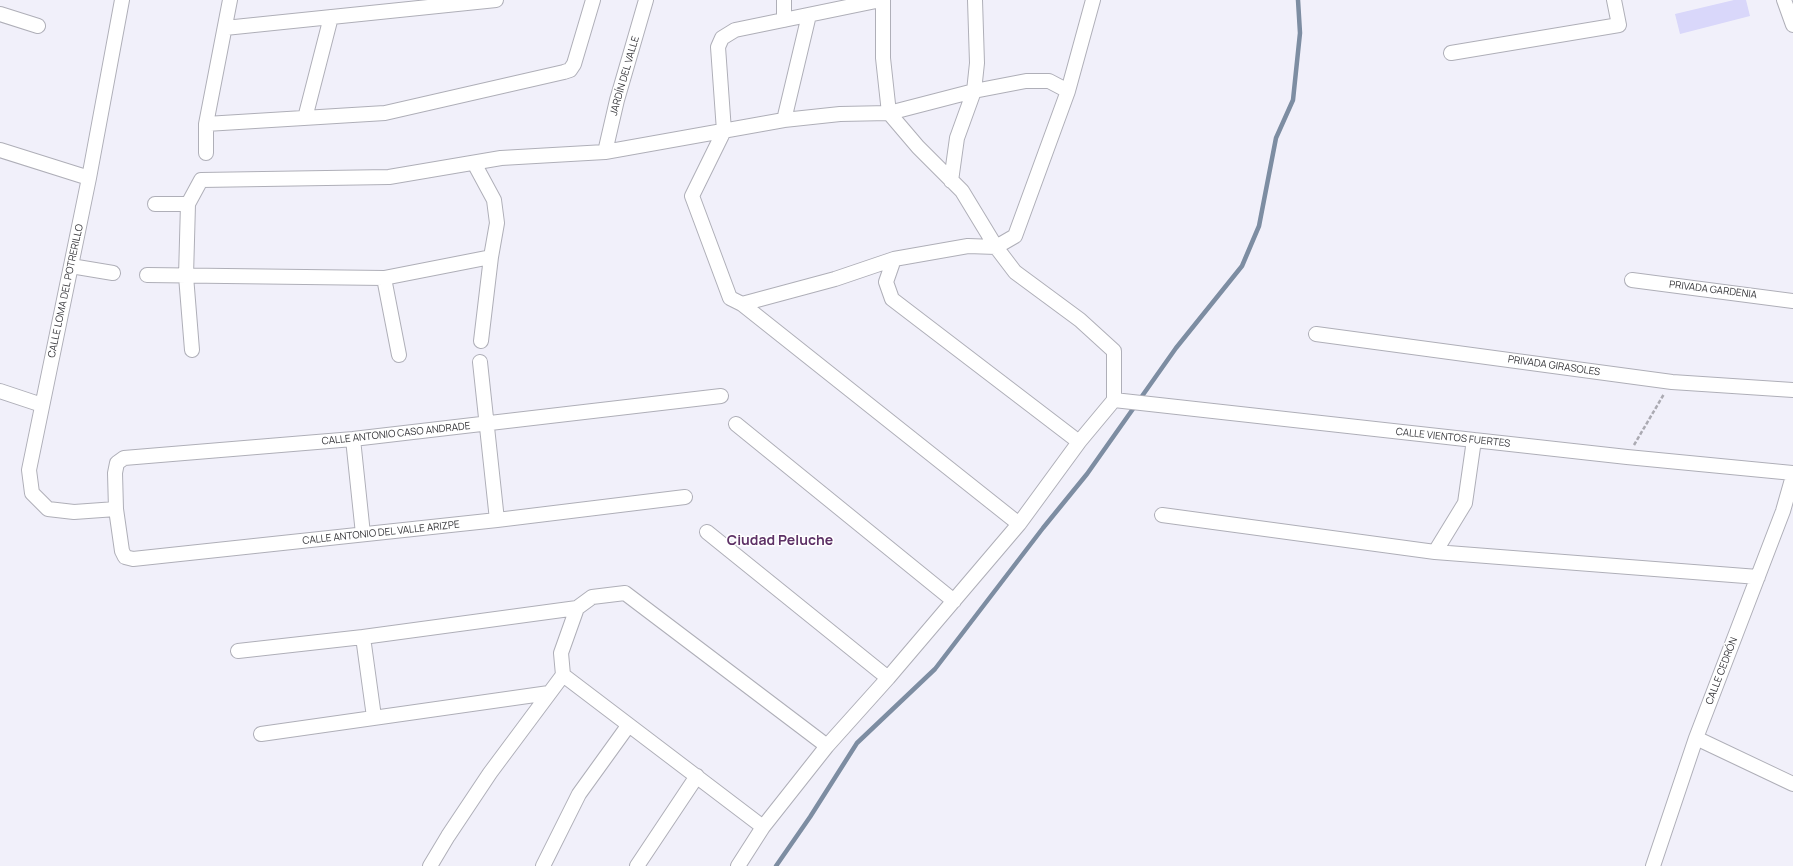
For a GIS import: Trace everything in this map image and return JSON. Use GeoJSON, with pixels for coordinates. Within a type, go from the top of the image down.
{"type":"FeatureCollection","features":[{"type":"Feature","properties":{"kind":"street","name":"CALLE LOMA DEL POTRERILLO"},"geometry":{"type":"LineString","coordinates":[[116,509],[74,512],[48,509],[32,493],[29,470],[89,178],[122,0]]}},
{"type":"Feature","properties":{"kind":"street"},"geometry":{"type":"LineString","coordinates":[[206,153],[206,124],[230,0]]}},
{"type":"Feature","properties":{"kind":"street"},"geometry":{"type":"LineString","coordinates":[[225,28],[331,18],[434,4],[496,0]]}},
{"type":"Feature","properties":{"kind":"street"},"geometry":{"type":"LineString","coordinates":[[206,124],[385,113],[570,70],[574,64],[593,0]]}},
{"type":"Feature","properties":{"kind":"street","name":"JARDÍN DEL VALLE"},"geometry":{"type":"LineString","coordinates":[[605,152],[617,100],[646,0]]}},
{"type":"Feature","properties":{"kind":"street"},"geometry":{"type":"LineString","coordinates":[[784,0],[784,20]]}},
{"type":"Feature","properties":{"kind":"street"},"geometry":{"type":"LineString","coordinates":[[738,866],[763,827],[827,746],[888,678],[1019,524],[1079,442],[1120,401],[1114,351],[1080,320],[1016,272],[996,247],[962,191],[918,147],[890,113],[883,58],[882,0],[735,30],[722,38],[718,47],[724,131],[692,196],[730,298],[742,304],[1019,524]]}},
{"type":"Feature","properties":{"kind":"street"},"geometry":{"type":"LineString","coordinates":[[952,181],[958,138],[974,91],[977,63],[975,0]]}},
{"type":"Feature","properties":{"kind":"street"},"geometry":{"type":"LineString","coordinates":[[742,304],[836,279],[894,259],[968,246],[996,247],[1015,236],[1068,91],[1093,0]]}},
{"type":"Feature","properties":{"kind":"street"},"geometry":{"type":"LineString","coordinates":[[1451,53],[1619,25],[1614,0]]}},
{"type":"Feature","properties":{"kind":"street"},"geometry":{"type":"LineString","coordinates":[[1784,0],[1793,25]]}},
{"type":"Feature","properties":{"kind":"street"},"geometry":{"type":"LineString","coordinates":[[0,14],[38,26]]}},
{"type":"Feature","properties":{"kind":"street"},"geometry":{"type":"LineString","coordinates":[[784,120],[809,15]]}},
{"type":"Feature","properties":{"kind":"street"},"geometry":{"type":"LineString","coordinates":[[305,118],[331,18]]}},
{"type":"Feature","properties":{"kind":"street"},"geometry":{"type":"LineString","coordinates":[[192,350],[186,276],[188,204],[201,180],[389,177],[501,158],[605,152],[784,120],[840,114],[890,113],[974,91],[1040,80],[1049,81],[1068,91]]}},
{"type":"Feature","properties":{"kind":"street"},"geometry":{"type":"LineString","coordinates":[[0,150],[89,178]]}},
{"type":"Feature","properties":{"kind":"street"},"geometry":{"type":"LineString","coordinates":[[474,163],[494,200],[497,223],[491,257],[481,341]]}},
{"type":"Feature","properties":{"kind":"street"},"geometry":{"type":"LineString","coordinates":[[155,204],[188,204]]}},
{"type":"Feature","properties":{"kind":"street"},"geometry":{"type":"LineString","coordinates":[[147,275],[384,278],[491,257]]}},
{"type":"Feature","properties":{"kind":"street"},"geometry":{"type":"LineString","coordinates":[[894,259],[886,282],[892,299],[1079,442]]}},
{"type":"Feature","properties":{"kind":"street"},"geometry":{"type":"LineString","coordinates":[[71,266],[113,273]]}},
{"type":"Feature","properties":{"kind":"street"},"geometry":{"type":"LineString","coordinates":[[384,278],[400,355]]}},
{"type":"Feature","properties":{"kind":"street","name":"PRIVADA GARDENIA"},"geometry":{"type":"LineString","coordinates":[[1632,280],[1793,301]]}},
{"type":"Feature","properties":{"kind":"street","name":"PRIVADA GIRASOLES"},"geometry":{"type":"LineString","coordinates":[[1316,334],[1672,382],[1793,390]]}},
{"type":"Feature","properties":{"kind":"street"},"geometry":{"type":"LineString","coordinates":[[480,362],[497,520]]}},
{"type":"Feature","properties":{"kind":"street"},"geometry":{"type":"LineString","coordinates":[[0,391],[42,405]]}},
{"type":"Feature","properties":{"kind":"street","name":"CALLE ANTONIO CASO ANDRADE"},"geometry":{"type":"LineString","coordinates":[[116,509],[115,473],[117,463],[124,458],[353,439],[721,396]]}},
{"type":"Feature","properties":{"kind":"street","name":"CALLE VIENTOS FUERTES"},"geometry":{"type":"LineString","coordinates":[[1120,401],[1627,457],[1793,473]]}},
{"type":"Feature","properties":{"kind":"street"},"geometry":{"type":"LineString","coordinates":[[736,424],[954,601]]}},
{"type":"Feature","properties":{"kind":"street"},"geometry":{"type":"LineString","coordinates":[[353,439],[363,534]]}},
{"type":"Feature","properties":{"kind":"street"},"geometry":{"type":"LineString","coordinates":[[1435,552],[1465,503],[1474,440]]}},
{"type":"Feature","properties":{"kind":"street","name":"CALLE CEDRÓN"},"geometry":{"type":"LineString","coordinates":[[1653,866],[1696,738],[1758,577],[1788,513],[1793,476]]}},
{"type":"Feature","properties":{"kind":"street","name":"CALLE ANTONIO DEL VALLE ARIZPE"},"geometry":{"type":"LineString","coordinates":[[116,509],[122,551],[126,558],[133,559],[497,520],[685,497]]}},
{"type":"Feature","properties":{"kind":"street"},"geometry":{"type":"LineString","coordinates":[[1162,515],[1435,552],[1758,577]]}},
{"type":"Feature","properties":{"kind":"street"},"geometry":{"type":"LineString","coordinates":[[707,532],[888,678]]}},
{"type":"Feature","properties":{"kind":"street"},"geometry":{"type":"LineString","coordinates":[[238,651],[363,637],[576,608],[592,597],[625,593],[827,746]]}},
{"type":"Feature","properties":{"kind":"street"},"geometry":{"type":"LineString","coordinates":[[430,866],[490,773],[563,675],[561,653],[576,608]]}},
{"type":"Feature","properties":{"kind":"street"},"geometry":{"type":"LineString","coordinates":[[363,637],[374,717]]}},
{"type":"Feature","properties":{"kind":"street"},"geometry":{"type":"LineString","coordinates":[[563,675],[628,726],[697,776],[763,827]]}},
{"type":"Feature","properties":{"kind":"street"},"geometry":{"type":"LineString","coordinates":[[261,734],[549,693]]}},
{"type":"Feature","properties":{"kind":"street"},"geometry":{"type":"LineString","coordinates":[[543,866],[579,794],[628,726]]}},
{"type":"Feature","properties":{"kind":"street"},"geometry":{"type":"LineString","coordinates":[[1696,738],[1793,784]]}},
{"type":"Feature","properties":{"kind":"street"},"geometry":{"type":"LineString","coordinates":[[637,866],[697,776]]}},
{"type":"Feature","properties":{"kind":"path"},"geometry":{"type":"LineString","coordinates":[[1627,457],[1672,382]]}},
{"type":"Feature","properties":{"kind":"building"},"geometry":{"type":"Polygon","coordinates":[[[1734,0],[1746,0],[1750,16],[1680,34],[1675,14],[1734,0]]]}},
{"type":"Feature","properties":{"kind":"waterway"},"geometry":{"type":"LineString","coordinates":[[776,866],[810,817],[857,743],[935,669],[1043,528],[1087,474],[1176,348],[1242,266],[1259,226],[1276,138],[1293,100],[1300,33],[1298,0]]}},
{"type":"Feature","properties":{"kind":"district","name":"Ciudad Peluche"},"geometry":{"type":"Point","coordinates":[780,541]}}]}
